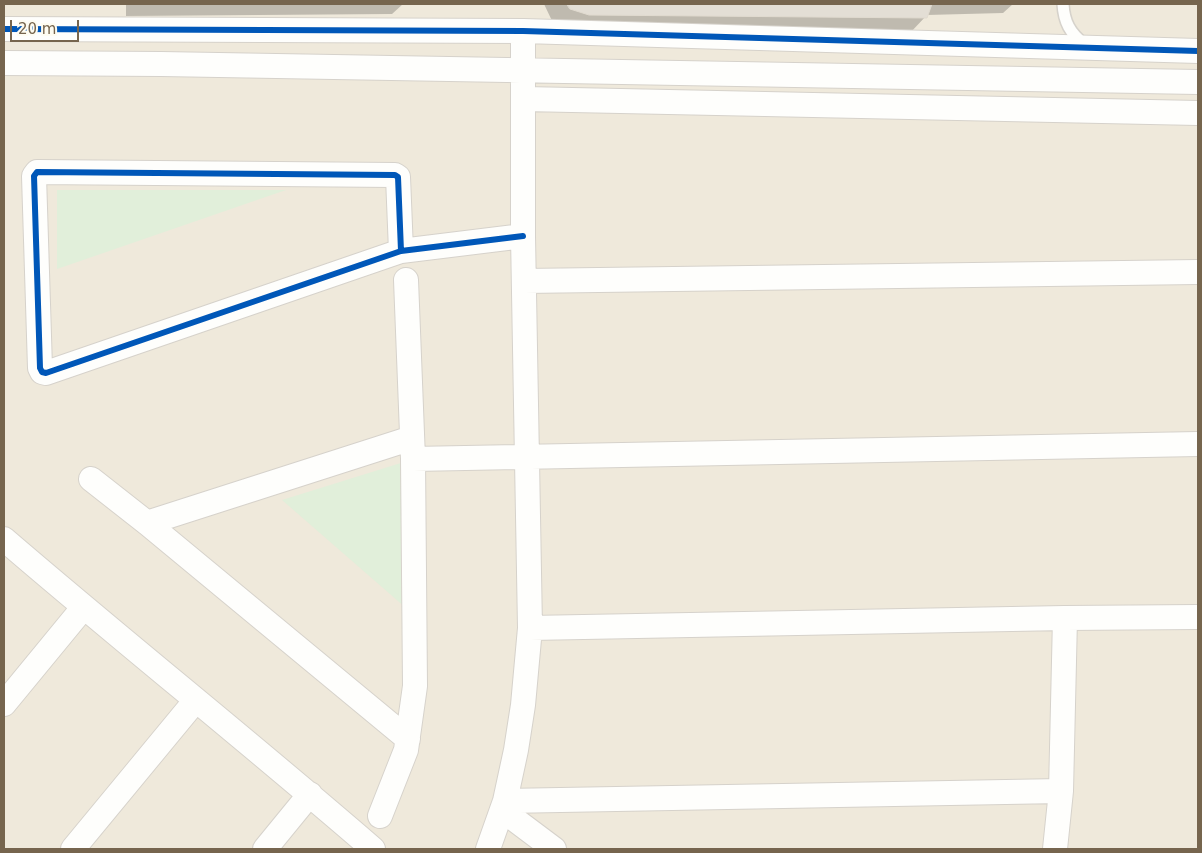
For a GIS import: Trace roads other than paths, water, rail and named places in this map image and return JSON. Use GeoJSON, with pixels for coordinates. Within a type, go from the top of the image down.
{"type":"FeatureCollection","features":[{"type":"Feature","properties":{"kind":"street"},"geometry":{"type":"LineString","coordinates":[[4,29],[523,32],[1198,51]]}},
{"type":"Feature","properties":{"kind":"street"},"geometry":{"type":"LineString","coordinates":[[488,849],[503,805],[523,705],[530,628],[523,236],[523,32]]}},
{"type":"Feature","properties":{"kind":"street"},"geometry":{"type":"LineString","coordinates":[[4,63],[180,64],[1198,82]]}},
{"type":"Feature","properties":{"kind":"street"},"geometry":{"type":"LineString","coordinates":[[524,99],[1198,113]]}},
{"type":"Feature","properties":{"kind":"street"},"geometry":{"type":"LineString","coordinates":[[401,251],[398,177],[395,175],[37,172],[34,176],[40,368],[42,372],[46,373],[401,251],[523,236]]}},
{"type":"Feature","properties":{"kind":"street"},"geometry":{"type":"LineString","coordinates":[[524,281],[1198,272]]}},
{"type":"Feature","properties":{"kind":"street"},"geometry":{"type":"LineString","coordinates":[[380,816],[403,760],[416,686],[413,449],[406,280]]}},
{"type":"Feature","properties":{"kind":"street"},"geometry":{"type":"LineString","coordinates":[[147,523],[413,449],[528,457],[1198,444]]}},
{"type":"Feature","properties":{"kind":"street"},"geometry":{"type":"LineString","coordinates":[[91,479],[408,739]]}},
{"type":"Feature","properties":{"kind":"street"},"geometry":{"type":"LineString","coordinates":[[4,539],[83,608],[310,794],[374,849]]}},
{"type":"Feature","properties":{"kind":"street"},"geometry":{"type":"LineString","coordinates":[[4,704],[83,608]]}},
{"type":"Feature","properties":{"kind":"street"},"geometry":{"type":"LineString","coordinates":[[530,628],[1198,617]]}},
{"type":"Feature","properties":{"kind":"street"},"geometry":{"type":"LineString","coordinates":[[1055,849],[1061,791],[1065,618]]}},
{"type":"Feature","properties":{"kind":"street"},"geometry":{"type":"LineString","coordinates":[[73,849],[196,700]]}},
{"type":"Feature","properties":{"kind":"street"},"geometry":{"type":"LineString","coordinates":[[503,805],[1061,791]]}},
{"type":"Feature","properties":{"kind":"street"},"geometry":{"type":"LineString","coordinates":[[265,849],[310,794]]}},
{"type":"Feature","properties":{"kind":"street"},"geometry":{"type":"LineString","coordinates":[[503,805],[554,849]]}},
{"type":"Feature","properties":{"kind":"lane"},"geometry":{"type":"LineString","coordinates":[[1063,4],[1063,16],[1068,28],[1074,37],[1088,48]]}}]}
